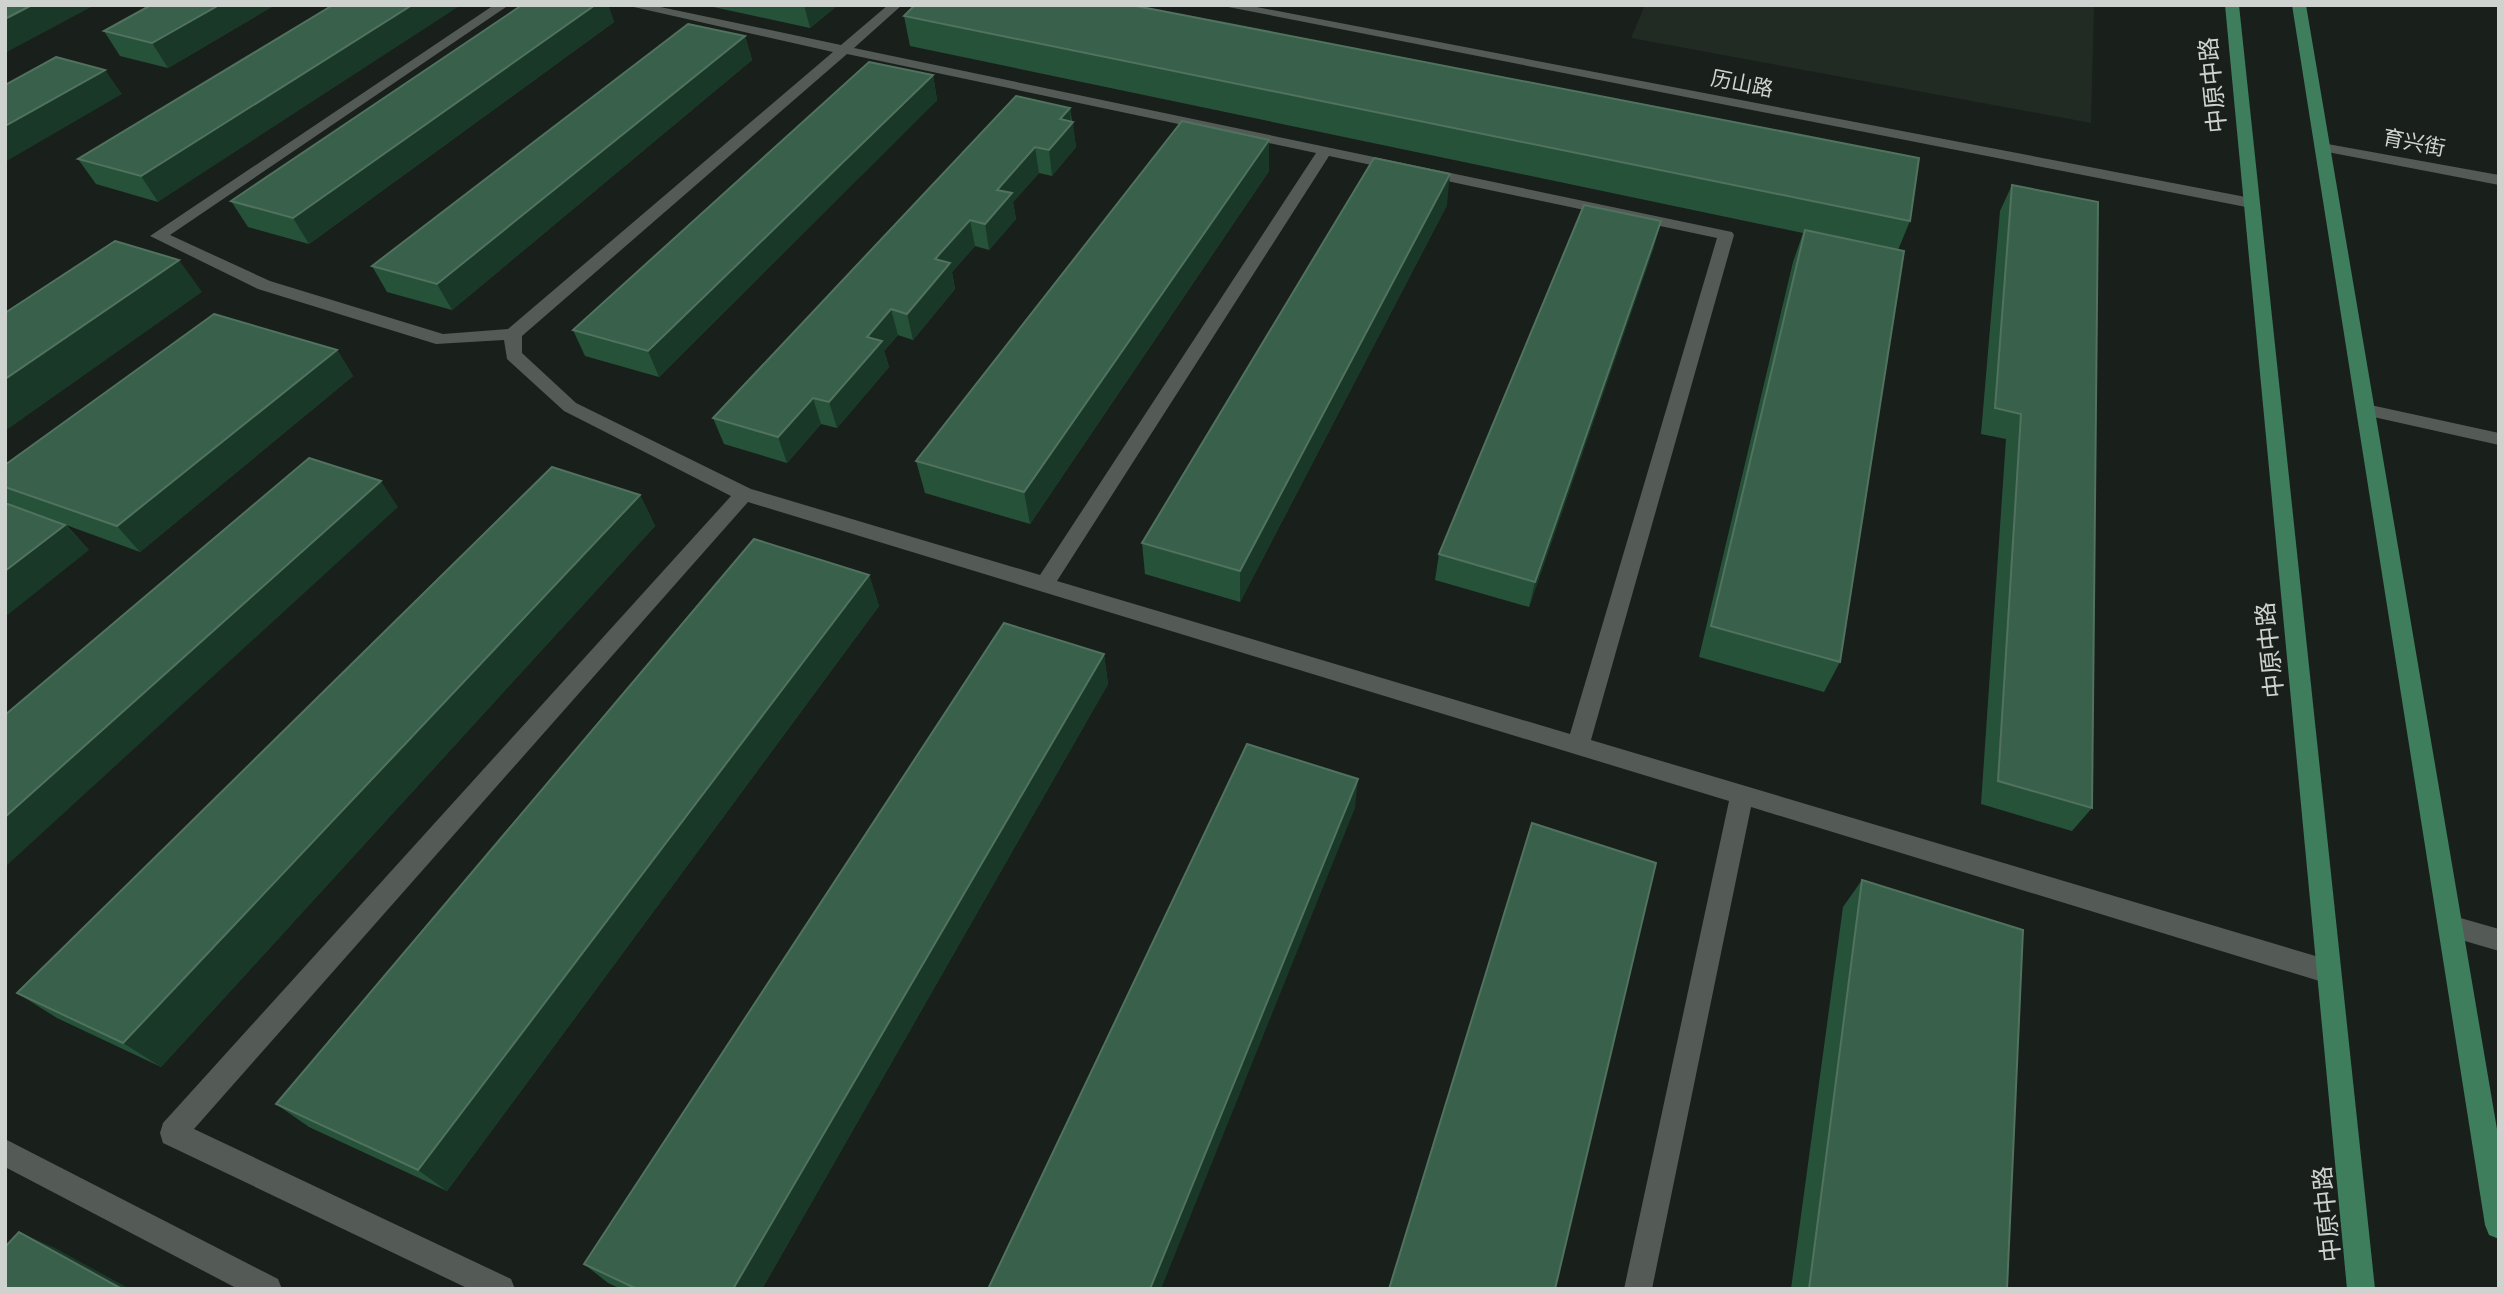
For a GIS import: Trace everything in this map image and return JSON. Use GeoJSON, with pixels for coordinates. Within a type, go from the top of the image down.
{"type":"FeatureCollection","features":[{"type":"Feature","properties":{"kind":"main road","name":"中原中路"},"geometry":{"type":"LineString","coordinates":[[2232,5],[2361,1289]]}},
{"type":"Feature","properties":{"kind":"main road"},"geometry":{"type":"LineString","coordinates":[[2299,5],[2499,1225]]}},
{"type":"Feature","properties":{"kind":"street"},"geometry":{"type":"LineString","coordinates":[[503,5],[158,236],[264,285],[442,340],[513,334],[896,5]]}},
{"type":"Feature","properties":{"kind":"street"},"geometry":{"type":"LineString","coordinates":[[631,5],[1726,235],[1578,745]]}},
{"type":"Feature","properties":{"kind":"street","name":"历山路"},"geometry":{"type":"LineString","coordinates":[[1224,5],[2251,203]]}},
{"type":"Feature","properties":{"kind":"street","name":"育兴街"},"geometry":{"type":"LineString","coordinates":[[2322,147],[2499,180]]}},
{"type":"Feature","properties":{"kind":"street"},"geometry":{"type":"LineString","coordinates":[[1044,585],[1325,151]]}},
{"type":"Feature","properties":{"kind":"street"},"geometry":{"type":"LineString","coordinates":[[513,334],[513,355],[570,407],[744,494],[2329,972]]}},
{"type":"Feature","properties":{"kind":"street"},"geometry":{"type":"LineString","coordinates":[[2366,410],[2499,439]]}},
{"type":"Feature","properties":{"kind":"street"},"geometry":{"type":"LineString","coordinates":[[501,1289],[173,1133],[744,494]]}},
{"type":"Feature","properties":{"kind":"street"},"geometry":{"type":"LineString","coordinates":[[1638,1289],[1742,795]]}},
{"type":"Feature","properties":{"kind":"street"},"geometry":{"type":"LineString","coordinates":[[2450,926],[2499,940]]}},
{"type":"Feature","properties":{"kind":"street"},"geometry":{"type":"LineString","coordinates":[[5,1152],[268,1289]]}},
{"type":"Feature","properties":{"kind":"shaded area"},"geometry":{"type":"Polygon","coordinates":[[[1645,5],[2094,5],[2091,123],[1631,38],[1645,5]]]}},
{"type":"Feature","properties":{"kind":"building"},"geometry":{"type":"Polygon","coordinates":[[[5,5],[32,5],[5,19],[5,5]]]}},
{"type":"Feature","properties":{"kind":"building"},"geometry":{"type":"Polygon","coordinates":[[[151,5],[219,5],[152,43],[104,31],[151,5]]]}},
{"type":"Feature","properties":{"kind":"building"},"geometry":{"type":"Polygon","coordinates":[[[333,5],[412,5],[141,176],[78,159],[333,5]]]}},
{"type":"Feature","properties":{"kind":"building"},"geometry":{"type":"Polygon","coordinates":[[[522,5],[595,5],[293,218],[231,201],[522,5]]]}},
{"type":"Feature","properties":{"kind":"building"},"geometry":{"type":"Polygon","coordinates":[[[915,5],[1131,5],[1919,158],[1910,221],[904,16],[915,5]]]}},
{"type":"Feature","properties":{"kind":"building"},"geometry":{"type":"Polygon","coordinates":[[[688,24],[745,36],[437,284],[372,266],[688,24]]]}},
{"type":"Feature","properties":{"kind":"building"},"geometry":{"type":"Polygon","coordinates":[[[56,57],[105,70],[5,126],[5,85],[56,57]]]}},
{"type":"Feature","properties":{"kind":"building"},"geometry":{"type":"Polygon","coordinates":[[[869,62],[933,75],[648,351],[573,330],[869,62]]]}},
{"type":"Feature","properties":{"kind":"building"},"geometry":{"type":"Polygon","coordinates":[[[1016,96],[1070,108],[1060,119],[1073,122],[1049,150],[1035,147],[997,190],[1012,193],[985,224],[970,220],[935,259],[950,263],[907,314],[891,309],[867,337],[882,341],[829,402],[813,398],[778,437],[713,418],[1016,96]]]}},
{"type":"Feature","properties":{"kind":"building"},"geometry":{"type":"Polygon","coordinates":[[[1182,121],[1269,140],[1024,492],[916,461],[1182,121]]]}},
{"type":"Feature","properties":{"kind":"building"},"geometry":{"type":"Polygon","coordinates":[[[1374,158],[1450,174],[1240,571],[1142,543],[1374,158]]]}},
{"type":"Feature","properties":{"kind":"building"},"geometry":{"type":"Polygon","coordinates":[[[2012,185],[2098,202],[2092,808],[1998,781],[2021,414],[1995,408],[2012,185]]]}},
{"type":"Feature","properties":{"kind":"building"},"geometry":{"type":"Polygon","coordinates":[[[1584,205],[1661,221],[1535,582],[1439,554],[1584,205]]]}},
{"type":"Feature","properties":{"kind":"building"},"geometry":{"type":"Polygon","coordinates":[[[1805,230],[1904,251],[1840,662],[1711,626],[1805,230]]]}},
{"type":"Feature","properties":{"kind":"building"},"geometry":{"type":"Polygon","coordinates":[[[115,241],[179,260],[5,379],[5,313],[115,241]]]}},
{"type":"Feature","properties":{"kind":"building"},"geometry":{"type":"Polygon","coordinates":[[[214,314],[337,350],[117,526],[5,487],[5,465],[214,314]]]}},
{"type":"Feature","properties":{"kind":"building"},"geometry":{"type":"Polygon","coordinates":[[[309,458],[381,481],[5,817],[5,715],[309,458]]]}},
{"type":"Feature","properties":{"kind":"building"},"geometry":{"type":"Polygon","coordinates":[[[552,467],[640,495],[123,1043],[17,993],[552,467]]]}},
{"type":"Feature","properties":{"kind":"building"},"geometry":{"type":"Polygon","coordinates":[[[5,503],[65,525],[5,571],[5,503]]]}},
{"type":"Feature","properties":{"kind":"building"},"geometry":{"type":"Polygon","coordinates":[[[754,539],[869,575],[418,1170],[276,1104],[754,539]]]}},
{"type":"Feature","properties":{"kind":"building"},"geometry":{"type":"Polygon","coordinates":[[[1004,623],[1104,654],[733,1289],[637,1289],[584,1264],[1004,623]]]}},
{"type":"Feature","properties":{"kind":"building"},"geometry":{"type":"Polygon","coordinates":[[[1247,744],[1358,779],[1150,1289],[988,1289],[1247,744]]]}},
{"type":"Feature","properties":{"kind":"building"},"geometry":{"type":"Polygon","coordinates":[[[1532,823],[1656,863],[1555,1289],[1389,1289],[1532,823]]]}},
{"type":"Feature","properties":{"kind":"building"},"geometry":{"type":"Polygon","coordinates":[[[1862,880],[2023,930],[2007,1289],[1809,1289],[1862,880]]]}},
{"type":"Feature","properties":{"kind":"building"},"geometry":{"type":"Polygon","coordinates":[[[19,1232],[122,1289],[5,1289],[5,1247],[19,1232]]]}}]}
